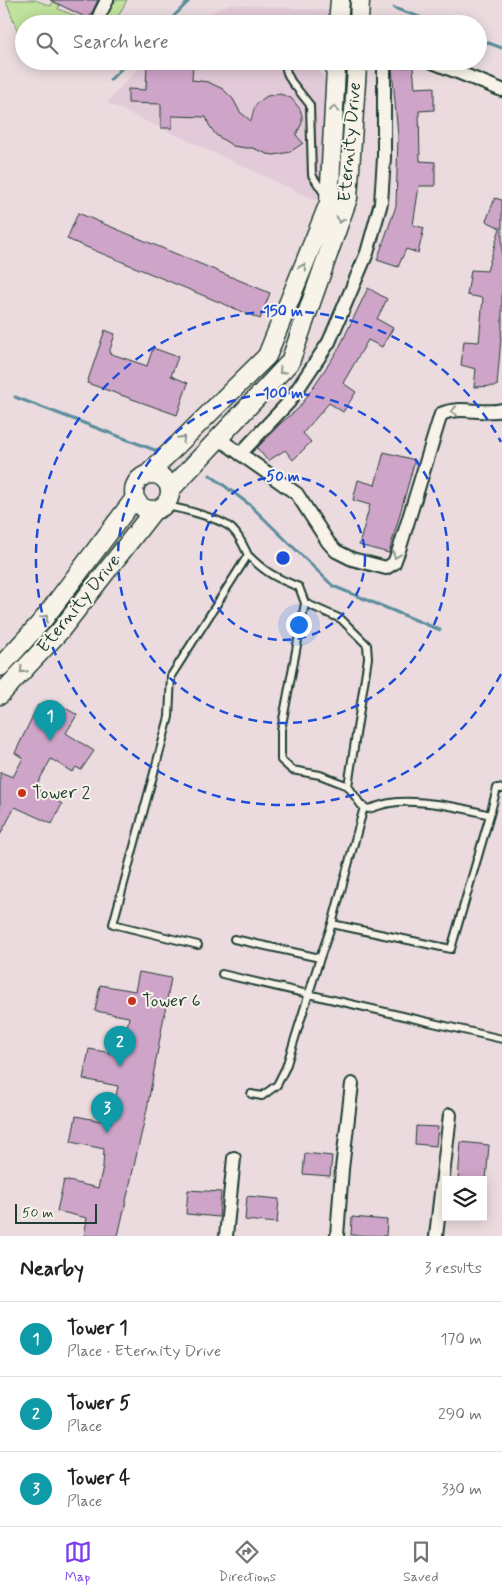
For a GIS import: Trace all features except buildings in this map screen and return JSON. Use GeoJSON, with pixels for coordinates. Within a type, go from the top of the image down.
{"type":"FeatureCollection","features":[{"type":"Feature","properties":{"kind":"street"},"geometry":{"type":"LineString","coordinates":[[100,14],[107,0]]}},
{"type":"Feature","properties":{"kind":"street"},"geometry":{"type":"LineString","coordinates":[[339,15],[340,0]]}},
{"type":"Feature","properties":{"kind":"street"},"geometry":{"type":"LineString","coordinates":[[359,15],[360,0]]}},
{"type":"Feature","properties":{"kind":"street","name":"Eternity Drive"},"geometry":{"type":"LineString","coordinates":[[0,667],[42,621],[135,498],[135,486],[138,480],[148,474],[267,356],[329,202],[333,70]]}},
{"type":"Feature","properties":{"kind":"street","name":"Eternity Drive"},"geometry":{"type":"LineString","coordinates":[[0,695],[60,631],[159,508],[168,501],[171,489],[290,362],[348,198],[359,70]]}},
{"type":"Feature","properties":{"kind":"street"},"geometry":{"type":"LineString","coordinates":[[240,454],[290,402],[329,342],[367,253],[381,203],[384,158],[384,70]]}},
{"type":"Feature","properties":{"kind":"street"},"geometry":{"type":"LineString","coordinates":[[452,70],[502,90]]}},
{"type":"Feature","properties":{"kind":"street"},"geometry":{"type":"LineString","coordinates":[[289,301],[308,312]]}},
{"type":"Feature","properties":{"kind":"street"},"geometry":{"type":"LineString","coordinates":[[218,438],[297,494],[328,542],[336,551],[352,559],[386,568],[394,563],[400,547],[434,430],[441,414],[450,410],[492,412],[502,410]]}},
{"type":"Feature","properties":{"kind":"street"},"geometry":{"type":"LineString","coordinates":[[148,474],[160,474],[165,478],[171,489]]}},
{"type":"Feature","properties":{"kind":"street"},"geometry":{"type":"LineString","coordinates":[[135,498],[142,507],[159,508]]}},
{"type":"Feature","properties":{"kind":"street"},"geometry":{"type":"LineString","coordinates":[[338,1236],[342,1169],[352,1084]]}},
{"type":"Feature","properties":{"kind":"street"},"geometry":{"type":"LineString","coordinates":[[436,1236],[450,1115]]}},
{"type":"Feature","properties":{"kind":"street"},"geometry":{"type":"LineString","coordinates":[[226,1236],[234,1158]]}},
{"type":"Feature","properties":{"kind":"lane"},"geometry":{"type":"LineString","coordinates":[[286,70],[291,81],[310,105],[312,175],[329,202]]}},
{"type":"Feature","properties":{"kind":"lane"},"geometry":{"type":"LineString","coordinates":[[159,508],[187,510],[216,520],[234,529],[248,555],[273,577],[299,587],[305,603],[281,730],[281,760],[292,770],[320,775],[348,786],[364,808],[368,810],[391,803],[410,802],[462,808],[490,815]]}},
{"type":"Feature","properties":{"kind":"lane"},"geometry":{"type":"LineString","coordinates":[[198,945],[113,924],[169,717],[171,676],[248,555]]}},
{"type":"Feature","properties":{"kind":"lane"},"geometry":{"type":"LineString","coordinates":[[305,603],[341,619],[367,645],[368,658],[348,786]]}},
{"type":"Feature","properties":{"kind":"lane"},"geometry":{"type":"LineString","coordinates":[[332,924],[451,949],[497,788],[502,789]]}},
{"type":"Feature","properties":{"kind":"lane"},"geometry":{"type":"LineString","coordinates":[[251,1094],[262,1096],[277,1085],[286,1068],[332,924],[364,808]]}},
{"type":"Feature","properties":{"kind":"lane"},"geometry":{"type":"LineString","coordinates":[[234,939],[320,958]]}},
{"type":"Feature","properties":{"kind":"lane"},"geometry":{"type":"LineString","coordinates":[[222,974],[502,1039]]}},
{"type":"Feature","properties":{"kind":"shaded area"},"geometry":{"type":"Polygon","coordinates":[[[230,4],[331,11],[331,15],[205,15],[230,4]]]}},
{"type":"Feature","properties":{"kind":"shaded area"},"geometry":{"type":"Polygon","coordinates":[[[136,70],[319,70],[327,81],[325,178],[317,201],[107,103],[136,70]]]}},
{"type":"Feature","properties":{"kind":"green space"},"geometry":{"type":"Polygon","coordinates":[[[6,0],[35,0],[51,6],[54,0],[62,0],[58,9],[73,15],[15,15],[15,25],[6,0]]]}},
{"type":"Feature","properties":{"kind":"green space"},"geometry":{"type":"Polygon","coordinates":[[[109,0],[127,0],[119,15],[102,15],[109,0]]]}},
{"type":"Feature","properties":{"kind":"waterway"},"geometry":{"type":"LineString","coordinates":[[175,15],[190,0]]}},
{"type":"Feature","properties":{"kind":"waterway"},"geometry":{"type":"LineString","coordinates":[[394,8],[414,15]]}},
{"type":"Feature","properties":{"kind":"waterway"},"geometry":{"type":"LineString","coordinates":[[487,42],[502,48]]}},
{"type":"Feature","properties":{"kind":"waterway"},"geometry":{"type":"LineString","coordinates":[[110,80],[120,70]]}},
{"type":"Feature","properties":{"kind":"waterway"},"geometry":{"type":"LineString","coordinates":[[15,397],[160,452]]}},
{"type":"Feature","properties":{"kind":"waterway"},"geometry":{"type":"LineString","coordinates":[[210,475],[250,505],[333,586],[440,630]]}},
{"type":"Feature","properties":{"kind":"place","name":"Tower 1"},"geometry":{"type":"Point","coordinates":[50,741]}},
{"type":"Feature","properties":{"kind":"place","name":"Tower 2"},"geometry":{"type":"Point","coordinates":[22,793]}},
{"type":"Feature","properties":{"kind":"place","name":"Tower 6"},"geometry":{"type":"Point","coordinates":[132,1001]}},
{"type":"Feature","properties":{"kind":"place","name":"Tower 5"},"geometry":{"type":"Point","coordinates":[120,1067]}},
{"type":"Feature","properties":{"kind":"place","name":"Tower 4"},"geometry":{"type":"Point","coordinates":[107,1133]}}]}
